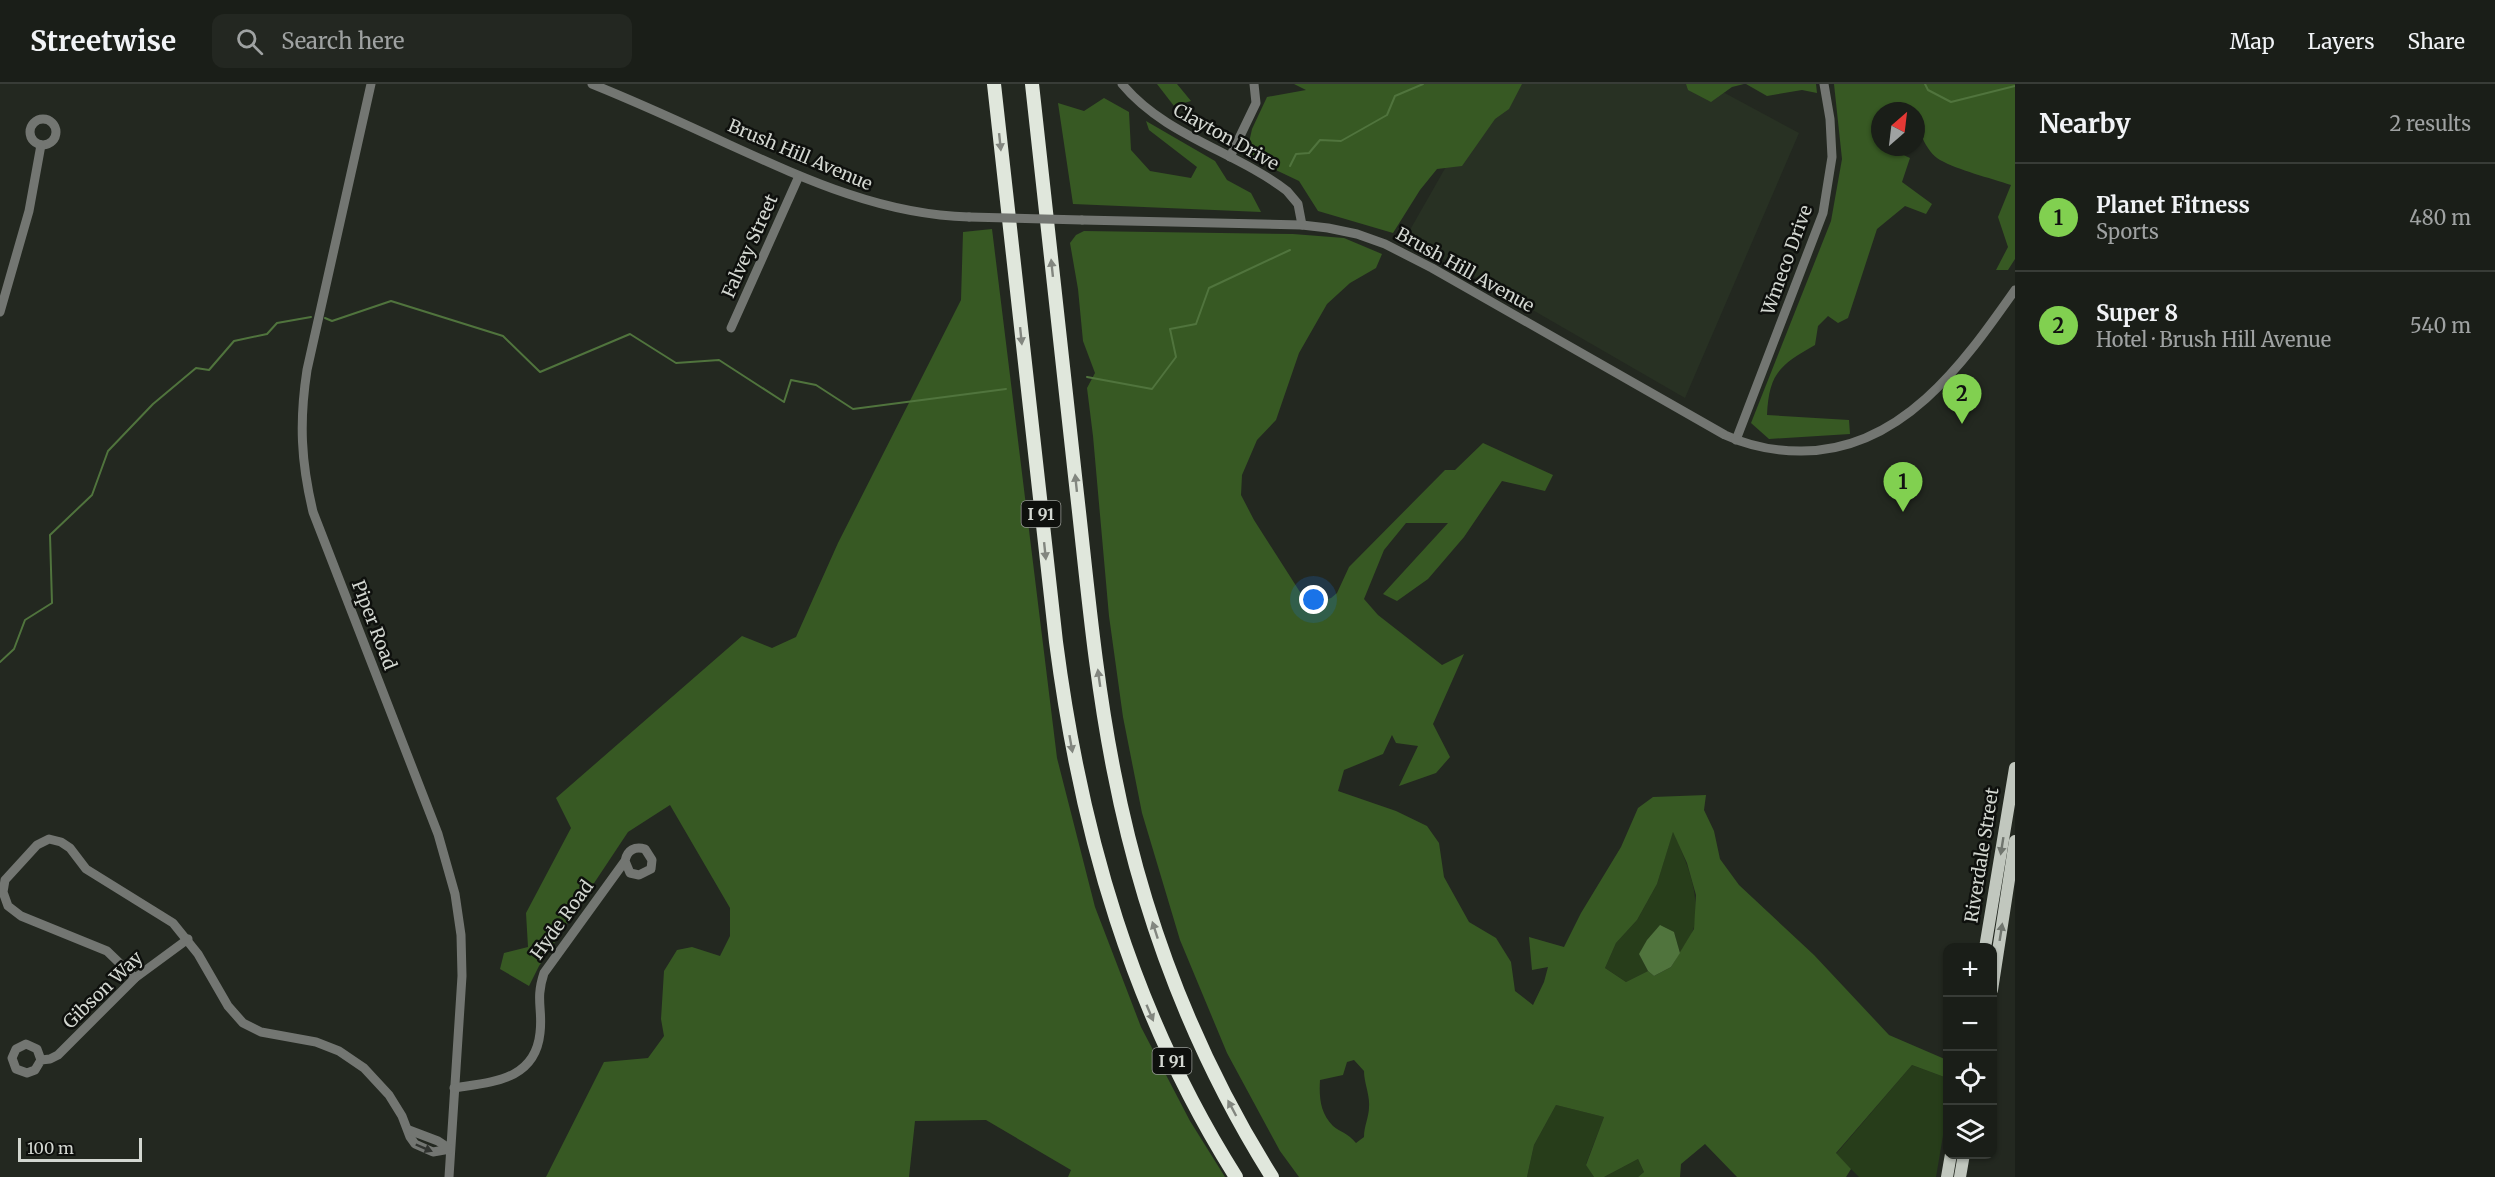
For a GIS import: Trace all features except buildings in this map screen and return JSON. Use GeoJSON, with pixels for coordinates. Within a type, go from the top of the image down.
{"type":"FeatureCollection","features":[{"type":"Feature","properties":{"kind":"highway","name":"I 91"},"geometry":{"type":"LineString","coordinates":[[994,84],[1056,642],[1069,733],[1085,812],[1111,910],[1142,995],[1181,1079],[1236,1177]]}},
{"type":"Feature","properties":{"kind":"highway","name":"I 91"},"geometry":{"type":"LineString","coordinates":[[1032,84],[1096,652],[1116,781],[1142,888],[1171,974],[1206,1057],[1272,1177]]}},
{"type":"Feature","properties":{"kind":"highway"},"geometry":{"type":"LineString","coordinates":[[1248,1137],[1281,1177]]}},
{"type":"Feature","properties":{"kind":"main road","name":"Riverdale Street"},"geometry":{"type":"LineString","coordinates":[[1986,943],[2015,768]]}},
{"type":"Feature","properties":{"kind":"main road","name":"Riverdale Street"},"geometry":{"type":"LineString","coordinates":[[1997,958],[2015,841]]}},
{"type":"Feature","properties":{"kind":"main road"},"geometry":{"type":"LineString","coordinates":[[1947,1177],[1950,1159]]}},
{"type":"Feature","properties":{"kind":"main road"},"geometry":{"type":"LineString","coordinates":[[1960,1177],[1963,1159]]}},
{"type":"Feature","properties":{"kind":"street","name":"Piper Road"},"geometry":{"type":"LineString","coordinates":[[371,84],[307,370],[301,418],[302,456],[314,512],[430,814],[452,881],[462,956],[449,1177]]}},
{"type":"Feature","properties":{"kind":"street","name":"Brush Hill Avenue"},"geometry":{"type":"LineString","coordinates":[[592,84],[612,88],[799,176],[874,204],[926,214],[969,217],[1302,225],[1343,230],[1398,250],[1736,440],[1769,449],[1812,451],[1847,446],[1883,431],[1916,408],[1964,358],[2015,290]]}},
{"type":"Feature","properties":{"kind":"street","name":"Clayton Drive"},"geometry":{"type":"LineString","coordinates":[[1122,84],[1156,116],[1271,180],[1293,197],[1301,212],[1302,225]]}},
{"type":"Feature","properties":{"kind":"street"},"geometry":{"type":"LineString","coordinates":[[1230,158],[1256,103],[1254,84]]}},
{"type":"Feature","properties":{"kind":"street","name":"Wmeco Drive"},"geometry":{"type":"LineString","coordinates":[[1736,440],[1823,213],[1832,157],[1830,119],[1824,84]]}},
{"type":"Feature","properties":{"kind":"street"},"geometry":{"type":"LineString","coordinates":[[0,312],[29,211],[41,145]]}},
{"type":"Feature","properties":{"kind":"street","name":"Falvey Street"},"geometry":{"type":"LineString","coordinates":[[731,328],[799,176]]}},
{"type":"Feature","properties":{"kind":"street"},"geometry":{"type":"LineString","coordinates":[[135,978],[107,951],[26,918],[8,906],[3,895],[4,884],[10,873],[34,847],[49,839],[61,842],[70,848],[86,869],[169,920],[188,939],[226,1003],[238,1018],[261,1032],[321,1043],[346,1056],[369,1073],[389,1095],[409,1130],[412,1141],[425,1150],[436,1152],[450,1149]]}},
{"type":"Feature","properties":{"kind":"street","name":"Hyde Road"},"geometry":{"type":"LineString","coordinates":[[454,1088],[502,1080],[518,1072],[530,1061],[540,1032],[538,994],[544,973],[625,861]]}},
{"type":"Feature","properties":{"kind":"street","name":"Gibson Way"},"geometry":{"type":"LineString","coordinates":[[41,1060],[53,1058],[61,1053],[135,978],[188,939]]}},
{"type":"Feature","properties":{"kind":"shaded area"},"geometry":{"type":"Polygon","coordinates":[[[1157,84],[1177,84],[1191,101],[1174,106],[1157,84]]]}},
{"type":"Feature","properties":{"kind":"shaded area"},"geometry":{"type":"Polygon","coordinates":[[[1294,84],[1522,84],[1509,109],[1495,119],[1462,166],[1437,169],[1420,190],[1393,233],[1318,211],[1299,181],[1246,156],[1252,129],[1267,97],[1306,90],[1294,84]]]}},
{"type":"Feature","properties":{"kind":"shaded area"},"geometry":{"type":"Polygon","coordinates":[[[1493,84],[1708,84],[1799,133],[1685,398],[1406,237],[1493,84]]]}},
{"type":"Feature","properties":{"kind":"shaded area"},"geometry":{"type":"Polygon","coordinates":[[[1686,84],[1744,84],[1732,87],[1711,102],[1688,90],[1686,84]]]}},
{"type":"Feature","properties":{"kind":"shaded area"},"geometry":{"type":"Polygon","coordinates":[[[1746,84],[1816,84],[1817,93],[1802,90],[1767,96],[1746,84]]]}},
{"type":"Feature","properties":{"kind":"shaded area"},"geometry":{"type":"Polygon","coordinates":[[[1834,84],[2015,84],[2015,259],[2008,270],[1996,270],[2008,247],[1998,217],[2011,185],[1956,167],[1935,156],[1925,142],[1925,102],[1871,102],[1871,156],[1910,158],[1902,182],[1932,204],[1926,214],[1905,206],[1877,229],[1848,318],[1838,323],[1828,316],[1818,326],[1815,345],[1785,365],[1770,389],[1767,415],[1849,420],[1850,434],[1769,439],[1751,423],[1831,221],[1842,159],[1834,84]]]}},
{"type":"Feature","properties":{"kind":"shaded area"},"geometry":{"type":"Polygon","coordinates":[[[1104,98],[1129,112],[1131,150],[1150,171],[1191,178],[1197,167],[1149,130],[1146,121],[1215,161],[1227,180],[1251,193],[1261,212],[1073,204],[1058,103],[1084,111],[1104,98]]]}},
{"type":"Feature","properties":{"kind":"shaded area"},"geometry":{"type":"Polygon","coordinates":[[[992,229],[1057,758],[1095,907],[1141,1027],[1190,1121],[1225,1177],[1068,1177],[1071,1170],[986,1120],[915,1121],[909,1177],[546,1177],[604,1062],[648,1058],[664,1036],[661,1019],[664,971],[677,950],[692,947],[720,956],[730,936],[730,908],[670,805],[628,832],[539,966],[529,986],[500,969],[504,953],[528,947],[526,913],[571,828],[556,798],[742,636],[772,648],[796,637],[838,543],[961,300],[963,232],[992,229]]]}},
{"type":"Feature","properties":{"kind":"shaded area"},"geometry":{"type":"Polygon","coordinates":[[[1084,231],[1293,234],[1344,238],[1382,254],[1376,268],[1350,283],[1327,304],[1299,353],[1276,420],[1257,440],[1242,475],[1241,495],[1254,520],[1300,592],[1324,600],[1331,598],[1337,593],[1349,567],[1445,470],[1455,470],[1483,443],[1553,475],[1545,491],[1502,481],[1464,537],[1428,579],[1397,601],[1383,594],[1448,523],[1406,523],[1384,550],[1364,599],[1378,615],[1442,665],[1464,654],[1433,724],[1450,757],[1436,773],[1399,786],[1418,746],[1396,743],[1392,735],[1383,754],[1344,770],[1338,791],[1396,811],[1427,826],[1439,843],[1444,877],[1469,922],[1496,938],[1511,962],[1515,991],[1533,1005],[1548,967],[1532,970],[1529,937],[1564,947],[1581,913],[1621,847],[1638,808],[1653,797],[1706,795],[1704,810],[1714,831],[1720,859],[1739,885],[1814,955],[1889,1035],[1943,1058],[1943,1077],[1912,1065],[1836,1153],[1851,1169],[1846,1177],[1737,1177],[1705,1144],[1681,1164],[1680,1177],[1638,1177],[1644,1172],[1638,1159],[1604,1177],[1594,1177],[1586,1165],[1604,1117],[1556,1105],[1534,1145],[1527,1177],[1299,1177],[1280,1151],[1227,1053],[1180,940],[1142,813],[1123,717],[1109,616],[1087,388],[1095,373],[1083,341],[1078,289],[1070,243],[1076,235],[1084,231]],[[1673,832],[1657,884],[1637,920],[1616,943],[1605,968],[1626,982],[1648,971],[1654,976],[1671,967],[1694,929],[1696,895],[1687,863],[1673,832]],[[1354,1060],[1347,1062],[1343,1075],[1320,1080],[1321,1104],[1329,1121],[1356,1143],[1364,1137],[1369,1111],[1364,1071],[1354,1060]]]}},
{"type":"Feature","properties":{"kind":"shaded area"},"geometry":{"type":"Polygon","coordinates":[[[1673,831],[1694,890],[1696,914],[1693,930],[1680,953],[1674,932],[1639,954],[1648,971],[1626,982],[1605,968],[1616,943],[1637,920],[1657,884],[1673,831]]]}},
{"type":"Feature","properties":{"kind":"shaded area"},"geometry":{"type":"Polygon","coordinates":[[[1660,925],[1674,932],[1680,953],[1671,967],[1654,976],[1648,971],[1639,954],[1660,925]]]}},
{"type":"Feature","properties":{"kind":"shaded area"},"geometry":{"type":"Polygon","coordinates":[[[1912,1065],[1943,1077],[1943,1136],[1936,1177],[1859,1177],[1836,1154],[1912,1065]]]}},
{"type":"Feature","properties":{"kind":"shaded area"},"geometry":{"type":"Polygon","coordinates":[[[1556,1105],[1604,1117],[1586,1164],[1594,1177],[1527,1177],[1534,1145],[1556,1105]]]}},
{"type":"Feature","properties":{"kind":"shaded area"},"geometry":{"type":"Polygon","coordinates":[[[1638,1159],[1644,1172],[1638,1177],[1604,1177],[1638,1159]]]}},
{"type":"Feature","properties":{"kind":"waterway"},"geometry":{"type":"LineString","coordinates":[[1290,166],[1296,154],[1309,153],[1320,140],[1341,141],[1387,115],[1395,96],[1423,84]]}},
{"type":"Feature","properties":{"kind":"waterway"},"geometry":{"type":"LineString","coordinates":[[1925,84],[1928,90],[1951,102],[2015,86]]}},
{"type":"Feature","properties":{"kind":"waterway"},"geometry":{"type":"LineString","coordinates":[[1087,377],[1152,389],[1176,357],[1170,329],[1196,324],[1209,288],[1290,250]]}},
{"type":"Feature","properties":{"kind":"waterway"},"geometry":{"type":"LineString","coordinates":[[325,318],[332,321],[391,301],[503,336],[540,372],[630,334],[676,363],[719,360],[784,402],[791,380],[816,385],[853,409],[1006,389]]}},
{"type":"Feature","properties":{"kind":"waterway"},"geometry":{"type":"LineString","coordinates":[[0,662],[14,649],[25,620],[52,603],[50,535],[92,495],[108,451],[153,404],[196,368],[209,370],[234,341],[267,334],[277,323],[311,317]]}},
{"type":"Feature","properties":{"kind":"place","name":"Super 8"},"geometry":{"type":"Point","coordinates":[1962,424]}},
{"type":"Feature","properties":{"kind":"place","name":"Planet Fitness"},"geometry":{"type":"Point","coordinates":[1903,512]}}]}
